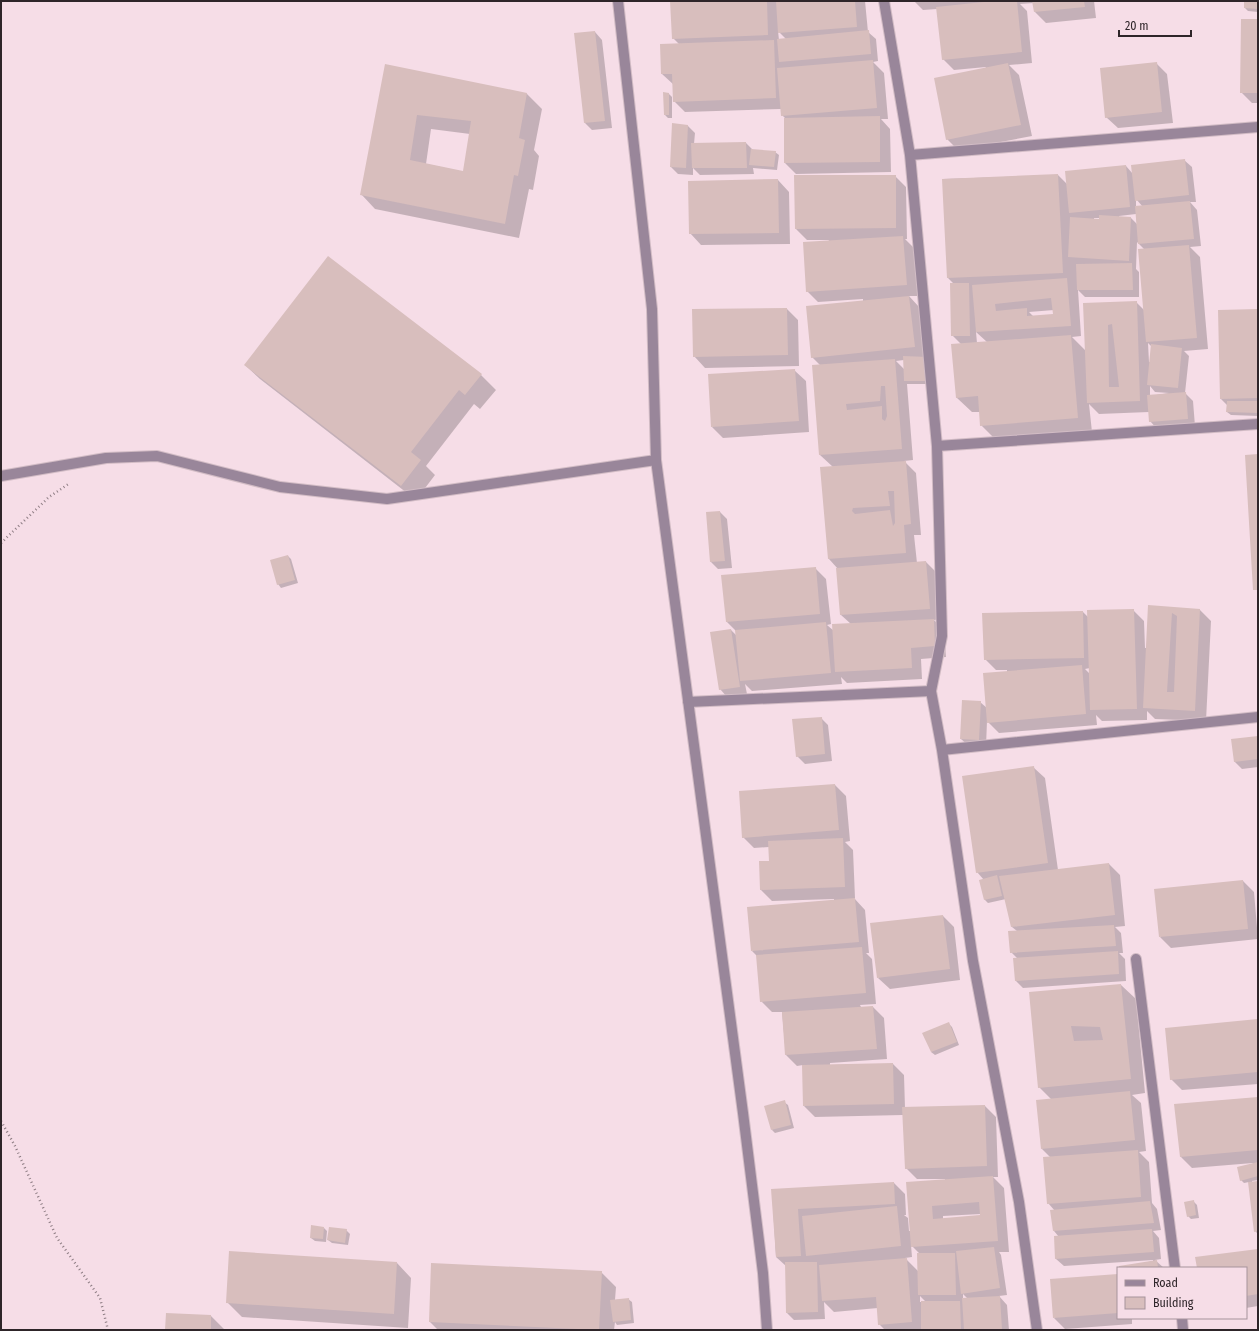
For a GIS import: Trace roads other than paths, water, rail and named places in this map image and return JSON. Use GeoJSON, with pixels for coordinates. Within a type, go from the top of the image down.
{"type":"FeatureCollection","features":[{"type":"Feature","properties":{"kind":"street"},"geometry":{"type":"LineString","coordinates":[[618,1],[652,309],[656,460],[745,1129],[763,1273],[767,1330]]}},
{"type":"Feature","properties":{"kind":"street"},"geometry":{"type":"LineString","coordinates":[[884,1],[910,155],[938,446],[942,636],[932,691],[973,961],[1019,1202],[1037,1330]]}},
{"type":"Feature","properties":{"kind":"street"},"geometry":{"type":"LineString","coordinates":[[910,155],[1258,127]]}},
{"type":"Feature","properties":{"kind":"street"},"geometry":{"type":"LineString","coordinates":[[938,446],[1258,424]]}},
{"type":"Feature","properties":{"kind":"street"},"geometry":{"type":"LineString","coordinates":[[1,476],[106,458],[157,456],[280,487],[387,499],[656,460]]}},
{"type":"Feature","properties":{"kind":"street"},"geometry":{"type":"LineString","coordinates":[[688,702],[932,691]]}},
{"type":"Feature","properties":{"kind":"street"},"geometry":{"type":"LineString","coordinates":[[942,750],[1258,717]]}},
{"type":"Feature","properties":{"kind":"street"},"geometry":{"type":"LineString","coordinates":[[1136,959],[1175,1267]]}},
{"type":"Feature","properties":{"kind":"street"},"geometry":{"type":"LineString","coordinates":[[1182,1319],[1183,1330]]}}]}
